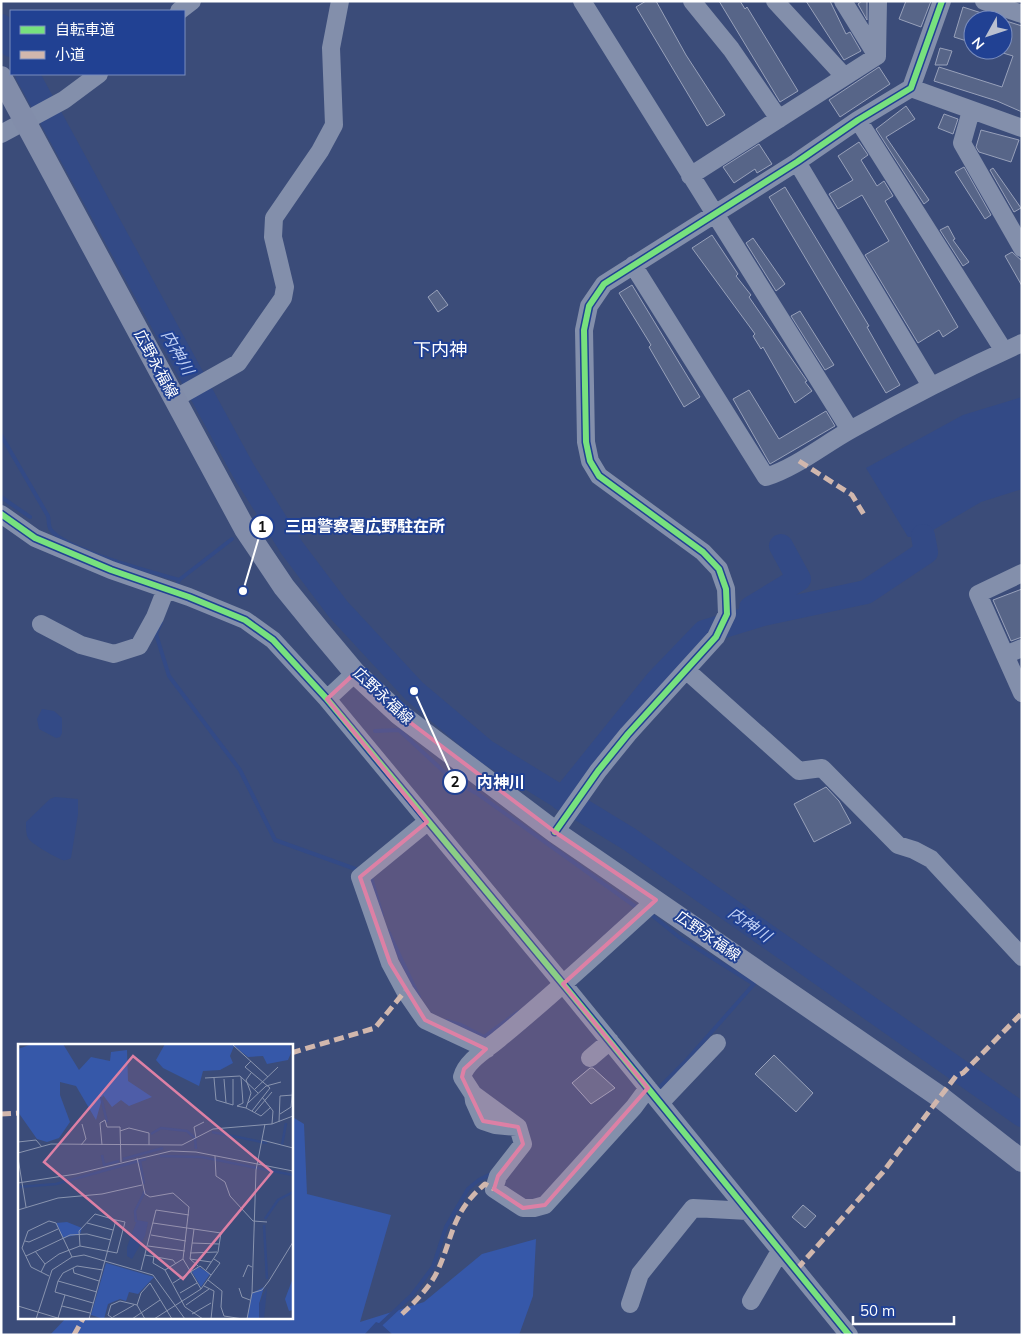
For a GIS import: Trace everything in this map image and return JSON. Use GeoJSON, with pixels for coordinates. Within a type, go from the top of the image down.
{"type":"FeatureCollection","features":[{"type":"Feature","properties":{"kind":"main road","name":"広野永福線"},"geometry":{"type":"LineString","coordinates":[[1,77],[26,120],[245,529],[284,586],[355,672],[399,714],[656,900],[940,1096],[1022,1161]]}},
{"type":"Feature","properties":{"kind":"street"},"geometry":{"type":"LineString","coordinates":[[180,10],[192,1]]}},
{"type":"Feature","properties":{"kind":"street"},"geometry":{"type":"LineString","coordinates":[[174,398],[238,363],[283,298],[285,287],[273,237],[274,218],[320,151],[334,125],[331,48],[340,1]]}},
{"type":"Feature","properties":{"kind":"street"},"geometry":{"type":"LineString","coordinates":[[582,1],[850,430]]}},
{"type":"Feature","properties":{"kind":"street"},"geometry":{"type":"LineString","coordinates":[[692,1],[731,49],[779,119]]}},
{"type":"Feature","properties":{"kind":"street"},"geometry":{"type":"LineString","coordinates":[[776,1],[844,76]]}},
{"type":"Feature","properties":{"kind":"street"},"geometry":{"type":"LineString","coordinates":[[843,1],[877,56]]}},
{"type":"Feature","properties":{"kind":"street"},"geometry":{"type":"LineString","coordinates":[[877,56],[878,1]]}},
{"type":"Feature","properties":{"kind":"street"},"geometry":{"type":"LineString","coordinates":[[558,828],[598,771],[628,734],[716,637],[727,614],[726,589],[719,569],[703,552],[599,476],[590,461],[586,442],[584,330],[589,306],[604,284],[797,162],[858,120],[911,88],[942,1]]}},
{"type":"Feature","properties":{"kind":"street"},"geometry":{"type":"LineString","coordinates":[[984,1],[1022,14]]}},
{"type":"Feature","properties":{"kind":"street"},"geometry":{"type":"LineString","coordinates":[[690,176],[877,56]]}},
{"type":"Feature","properties":{"kind":"street"},"geometry":{"type":"LineString","coordinates":[[1,134],[64,100],[98,75]]}},
{"type":"Feature","properties":{"kind":"street"},"geometry":{"type":"LineString","coordinates":[[911,88],[1022,128]]}},
{"type":"Feature","properties":{"kind":"street"},"geometry":{"type":"LineString","coordinates":[[971,111],[962,143],[1022,248]]}},
{"type":"Feature","properties":{"kind":"street"},"geometry":{"type":"LineString","coordinates":[[858,120],[1004,351]]}},
{"type":"Feature","properties":{"kind":"street"},"geometry":{"type":"LineString","coordinates":[[797,162],[931,386]]}},
{"type":"Feature","properties":{"kind":"street"},"geometry":{"type":"LineString","coordinates":[[633,265],[766,477],[783,471],[850,430],[931,386],[1022,344]]}},
{"type":"Feature","properties":{"kind":"street"},"geometry":{"type":"LineString","coordinates":[[1,514],[35,538],[111,570],[245,620],[273,640],[327,699],[648,1088],[780,1251],[840,1332]]}},
{"type":"Feature","properties":{"kind":"street"},"geometry":{"type":"LineString","coordinates":[[1022,573],[978,594],[1022,693]]}},
{"type":"Feature","properties":{"kind":"street"},"geometry":{"type":"LineString","coordinates":[[41,624],[80,645],[114,654],[138,646],[155,617],[166,589]]}},
{"type":"Feature","properties":{"kind":"street"},"geometry":{"type":"LineString","coordinates":[[1005,655],[1022,648]]}},
{"type":"Feature","properties":{"kind":"street"},"geometry":{"type":"LineString","coordinates":[[686,670],[799,771],[822,768],[898,845],[914,850],[931,859],[1022,957]]}},
{"type":"Feature","properties":{"kind":"street"},"geometry":{"type":"LineString","coordinates":[[327,699],[355,672]]}},
{"type":"Feature","properties":{"kind":"street"},"geometry":{"type":"LineString","coordinates":[[427,822],[354,883],[390,963],[405,991],[425,1020],[487,1050]]}},
{"type":"Feature","properties":{"kind":"street"},"geometry":{"type":"LineString","coordinates":[[648,1088],[634,1107],[545,1206],[523,1208],[494,1189],[498,1176],[523,1144],[518,1127],[473,1094],[462,1077],[464,1069],[656,900]]}},
{"type":"Feature","properties":{"kind":"street"},"geometry":{"type":"LineString","coordinates":[[590,1058],[610,1042]]}},
{"type":"Feature","properties":{"kind":"street"},"geometry":{"type":"LineString","coordinates":[[660,1103],[717,1043]]}},
{"type":"Feature","properties":{"kind":"street"},"geometry":{"type":"LineString","coordinates":[[630,1304],[640,1274],[693,1208],[748,1211]]}},
{"type":"Feature","properties":{"kind":"street"},"geometry":{"type":"LineString","coordinates":[[750,1301],[780,1251]]}},
{"type":"Feature","properties":{"kind":"highlighted area"},"geometry":{"type":"Polygon","coordinates":[[[355,673],[399,714],[555,832],[656,900],[563,984],[648,1088],[545,1205],[523,1208],[494,1189],[498,1176],[523,1144],[518,1127],[483,1121],[462,1077],[464,1069],[486,1049],[425,1020],[390,963],[360,877],[427,822],[327,699],[355,673]]]}},
{"type":"Feature","properties":{"kind":"shaded area"},"geometry":{"type":"Polygon","coordinates":[[[1022,397],[1022,489],[981,502],[923,536],[908,537],[866,468],[963,415],[1022,397]]]}},
{"type":"Feature","properties":{"kind":"shaded area"},"geometry":{"type":"Polygon","coordinates":[[[42,709],[54,711],[62,718],[62,733],[60,737],[56,738],[39,729],[37,719],[42,709]]]}},
{"type":"Feature","properties":{"kind":"shaded area"},"geometry":{"type":"Polygon","coordinates":[[[55,797],[78,799],[78,814],[71,858],[65,860],[50,854],[34,843],[28,838],[26,832],[26,822],[50,799],[55,797]]]}},
{"type":"Feature","properties":{"kind":"shaded area"},"geometry":{"type":"Polygon","coordinates":[[[292,1117],[304,1124],[307,1194],[391,1215],[360,1322],[424,1302],[482,1254],[536,1239],[533,1296],[519,1335],[50,1335],[66,1318],[292,1318],[292,1117]]]}},
{"type":"Feature","properties":{"kind":"shaded area"},"geometry":{"type":"Polygon","coordinates":[[[376,1322],[381,1324],[393,1335],[364,1335],[376,1322]]]}},
{"type":"Feature","properties":{"kind":"building"},"geometry":{"type":"Polygon","coordinates":[[[646,1],[656,1],[686,55],[725,115],[707,126],[636,7],[646,1]]]}},
{"type":"Feature","properties":{"kind":"building"},"geometry":{"type":"Polygon","coordinates":[[[719,1],[740,1],[745,9],[747,7],[798,91],[780,102],[719,1]]]}},
{"type":"Feature","properties":{"kind":"building"},"geometry":{"type":"Polygon","coordinates":[[[806,1],[830,1],[846,34],[850,32],[861,51],[844,60],[806,1]]]}},
{"type":"Feature","properties":{"kind":"building"},"geometry":{"type":"Polygon","coordinates":[[[862,1],[867,1],[867,20],[858,4],[862,1]]]}},
{"type":"Feature","properties":{"kind":"building"},"geometry":{"type":"Polygon","coordinates":[[[906,1],[931,1],[921,27],[899,19],[906,1]]]}},
{"type":"Feature","properties":{"kind":"building"},"geometry":{"type":"Polygon","coordinates":[[[963,7],[972,10],[963,10],[963,40],[954,37],[963,7]]]}},
{"type":"Feature","properties":{"kind":"building"},"geometry":{"type":"Polygon","coordinates":[[[1013,23],[1022,26],[1022,112],[997,101],[934,81],[939,67],[1002,87],[1013,60],[1013,23]]]}},
{"type":"Feature","properties":{"kind":"building"},"geometry":{"type":"Polygon","coordinates":[[[940,48],[952,51],[947,65],[935,65],[940,48]]]}},
{"type":"Feature","properties":{"kind":"building"},"geometry":{"type":"Polygon","coordinates":[[[879,67],[890,84],[840,117],[829,100],[879,67]]]}},
{"type":"Feature","properties":{"kind":"building"},"geometry":{"type":"Polygon","coordinates":[[[906,106],[915,119],[886,137],[929,200],[924,204],[876,129],[906,106]]]}},
{"type":"Feature","properties":{"kind":"building"},"geometry":{"type":"Polygon","coordinates":[[[944,114],[958,119],[953,134],[938,128],[944,114]]]}},
{"type":"Feature","properties":{"kind":"building"},"geometry":{"type":"Polygon","coordinates":[[[981,130],[1019,140],[1011,162],[979,152],[976,147],[981,130]]]}},
{"type":"Feature","properties":{"kind":"building"},"geometry":{"type":"Polygon","coordinates":[[[859,142],[868,155],[861,160],[877,186],[884,181],[893,196],[885,201],[958,327],[943,337],[939,330],[918,343],[865,255],[889,241],[862,195],[838,209],[829,194],[853,180],[838,156],[859,142]]]}},
{"type":"Feature","properties":{"kind":"building"},"geometry":{"type":"Polygon","coordinates":[[[759,144],[772,164],[757,173],[755,169],[734,183],[723,167],[759,144]]]}},
{"type":"Feature","properties":{"kind":"building"},"geometry":{"type":"Polygon","coordinates":[[[964,167],[991,215],[985,219],[955,172],[964,167]]]}},
{"type":"Feature","properties":{"kind":"building"},"geometry":{"type":"Polygon","coordinates":[[[993,168],[1021,208],[1014,212],[990,170],[993,168]]]}},
{"type":"Feature","properties":{"kind":"building"},"geometry":{"type":"Polygon","coordinates":[[[785,187],[869,326],[867,327],[900,385],[886,393],[769,197],[785,187]]]}},
{"type":"Feature","properties":{"kind":"building"},"geometry":{"type":"Polygon","coordinates":[[[948,226],[955,239],[953,240],[969,262],[963,266],[940,230],[948,226]]]}},
{"type":"Feature","properties":{"kind":"building"},"geometry":{"type":"Polygon","coordinates":[[[712,235],[738,274],[736,276],[751,295],[749,297],[812,391],[795,403],[763,347],[761,349],[753,336],[755,334],[692,248],[712,235]]]}},
{"type":"Feature","properties":{"kind":"building"},"geometry":{"type":"Polygon","coordinates":[[[753,238],[785,284],[776,291],[746,243],[753,238]]]}},
{"type":"Feature","properties":{"kind":"building"},"geometry":{"type":"Polygon","coordinates":[[[1012,252],[1022,261],[1022,286],[1005,256],[1012,252]]]}},
{"type":"Feature","properties":{"kind":"building"},"geometry":{"type":"Polygon","coordinates":[[[632,285],[700,397],[684,407],[649,347],[651,345],[619,293],[632,285]]]}},
{"type":"Feature","properties":{"kind":"building"},"geometry":{"type":"Polygon","coordinates":[[[437,290],[448,305],[438,312],[428,297],[437,290]]]}},
{"type":"Feature","properties":{"kind":"building"},"geometry":{"type":"Polygon","coordinates":[[[800,311],[834,365],[825,370],[791,316],[800,311]]]}},
{"type":"Feature","properties":{"kind":"building"},"geometry":{"type":"Polygon","coordinates":[[[749,390],[779,439],[826,411],[835,426],[770,464],[733,399],[749,390]]]}},
{"type":"Feature","properties":{"kind":"building"},"geometry":{"type":"Polygon","coordinates":[[[1022,589],[1022,637],[1011,641],[993,600],[1022,589]]]}},
{"type":"Feature","properties":{"kind":"building"},"geometry":{"type":"Polygon","coordinates":[[[826,787],[839,801],[851,823],[814,842],[794,804],[826,787]]]}},
{"type":"Feature","properties":{"kind":"building"},"geometry":{"type":"Polygon","coordinates":[[[774,1055],[813,1093],[796,1112],[755,1074],[774,1055]]]}},
{"type":"Feature","properties":{"kind":"building"},"geometry":{"type":"Polygon","coordinates":[[[590,1068],[593,1068],[615,1088],[591,1104],[572,1083],[590,1068]]]}},
{"type":"Feature","properties":{"kind":"building"},"geometry":{"type":"Polygon","coordinates":[[[803,1205],[816,1216],[805,1228],[792,1217],[803,1205]]]}},
{"type":"Feature","properties":{"kind":"waterway","name":"内神川"},"geometry":{"type":"LineString","coordinates":[[1,26],[10,43]]}},
{"type":"Feature","properties":{"kind":"waterway","name":"内神川"},"geometry":{"type":"LineString","coordinates":[[28,75],[243,470],[292,548],[338,609],[414,691],[485,751],[629,839],[1022,1115]]}},
{"type":"Feature","properties":{"kind":"waterway"},"geometry":{"type":"LineString","coordinates":[[1,435],[48,516],[51,530],[59,538],[110,560],[179,580]]}},
{"type":"Feature","properties":{"kind":"waterway"},"geometry":{"type":"LineString","coordinates":[[1,497],[30,517]]}},
{"type":"Feature","properties":{"kind":"waterway"},"geometry":{"type":"LineString","coordinates":[[562,799],[657,681],[704,632],[763,614],[866,592],[926,552],[923,536]]}},
{"type":"Feature","properties":{"kind":"waterway"},"geometry":{"type":"LineString","coordinates":[[176,587],[179,580],[232,539]]}},
{"type":"Feature","properties":{"kind":"waterway"},"geometry":{"type":"LineString","coordinates":[[750,615],[751,608],[799,579],[781,546]]}},
{"type":"Feature","properties":{"kind":"waterway"},"geometry":{"type":"LineString","coordinates":[[161,623],[156,634],[169,676],[240,770],[275,840],[361,871]]}},
{"type":"Feature","properties":{"kind":"waterway"},"geometry":{"type":"LineString","coordinates":[[375,731],[399,730],[454,781],[478,794],[639,909]]}},
{"type":"Feature","properties":{"kind":"waterway"},"geometry":{"type":"LineString","coordinates":[[370,874],[382,915]]}},
{"type":"Feature","properties":{"kind":"waterway"},"geometry":{"type":"LineString","coordinates":[[648,912],[679,937],[754,984],[685,1062],[656,1091]]}},
{"type":"Feature","properties":{"kind":"waterway"},"geometry":{"type":"LineString","coordinates":[[388,931],[419,997]]}},
{"type":"Feature","properties":{"kind":"waterway"},"geometry":{"type":"LineString","coordinates":[[447,1021],[461,1025],[484,1037],[518,1012]]}},
{"type":"Feature","properties":{"kind":"waterway"},"geometry":{"type":"LineString","coordinates":[[381,1324],[412,1295],[433,1267],[446,1227],[468,1189],[479,1180],[493,1173]]}},
{"type":"Feature","properties":{"kind":"marked path"},"geometry":{"type":"LineString","coordinates":[[799,461],[852,495],[866,518]]}},
{"type":"Feature","properties":{"kind":"marked path"},"geometry":{"type":"LineString","coordinates":[[292,1053],[375,1028],[405,991]]}},
{"type":"Feature","properties":{"kind":"marked path"},"geometry":{"type":"LineString","coordinates":[[797,1269],[883,1172],[956,1076],[963,1073],[1022,1013]]}},
{"type":"Feature","properties":{"kind":"marked path"},"geometry":{"type":"LineString","coordinates":[[1,1114],[18,1113]]}},
{"type":"Feature","properties":{"kind":"marked path"},"geometry":{"type":"LineString","coordinates":[[402,1314],[421,1295],[434,1278],[459,1215],[466,1205],[485,1184],[494,1189]]}},
{"type":"Feature","properties":{"kind":"marked path"},"geometry":{"type":"LineString","coordinates":[[74,1335],[83,1318]]}},
{"type":"Feature","properties":{"kind":"cycle path"},"geometry":{"type":"LineString","coordinates":[[555,832],[598,771],[628,734],[716,637],[727,614],[726,589],[719,569],[703,552],[599,476],[590,461],[586,442],[584,330],[589,306],[604,284],[797,162],[858,120],[911,88],[942,1]]}},
{"type":"Feature","properties":{"kind":"cycle path"},"geometry":{"type":"LineString","coordinates":[[1,514],[35,538],[111,570],[189,597],[245,620],[273,640],[327,699],[568,990],[849,1335]]}},
{"type":"Feature","properties":{"kind":"place","name":"三田警察署広野駐在所"},"geometry":{"type":"Point","coordinates":[243,591]}},
{"type":"Feature","properties":{"kind":"place","name":"内神川"},"geometry":{"type":"Point","coordinates":[414,691]}},
{"type":"Feature","properties":{"kind":"district","name":"下内神"},"geometry":{"type":"Point","coordinates":[440,350]}}]}
